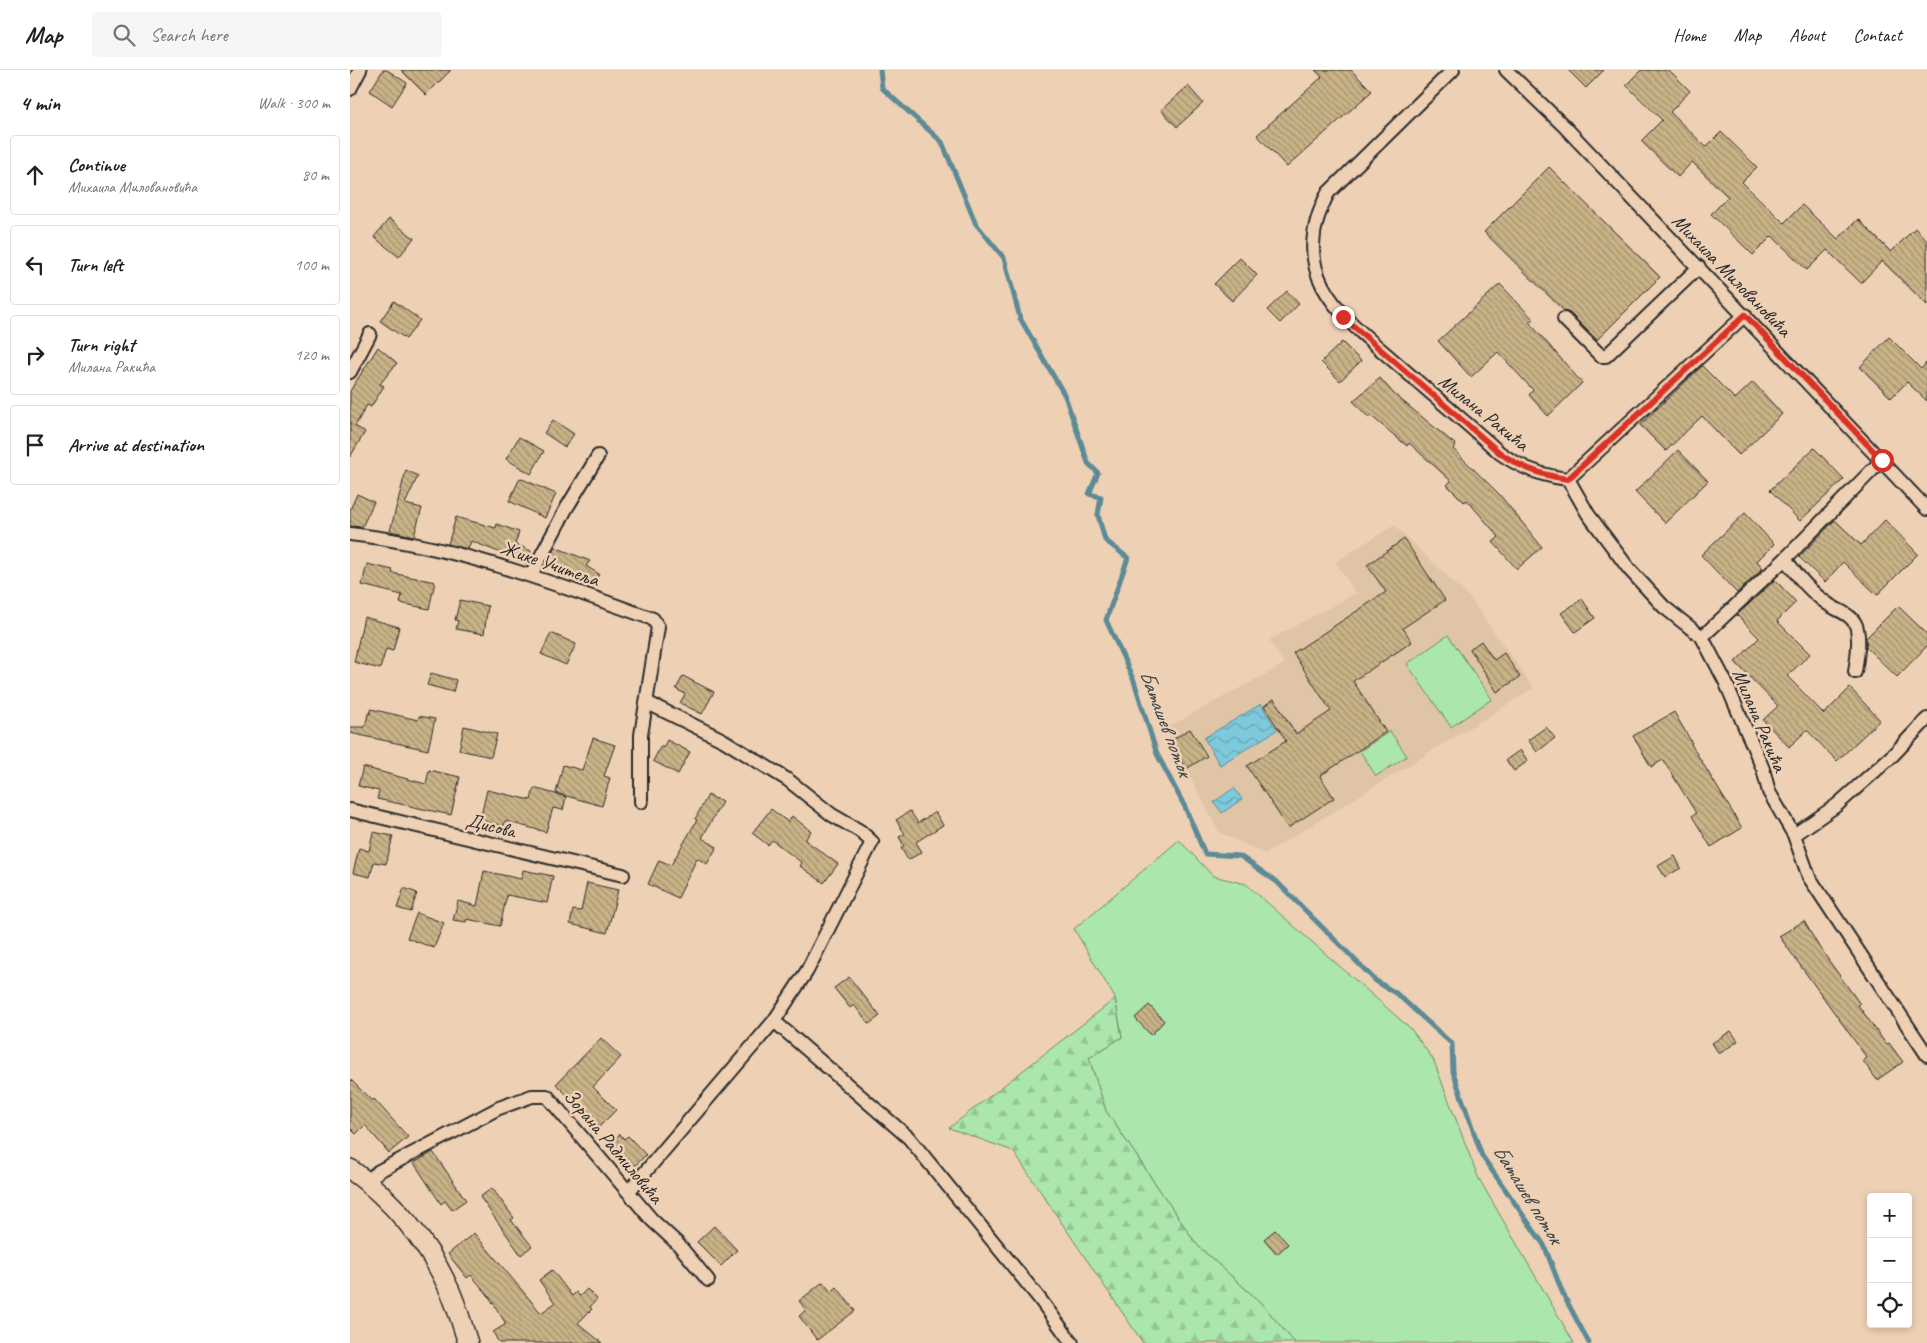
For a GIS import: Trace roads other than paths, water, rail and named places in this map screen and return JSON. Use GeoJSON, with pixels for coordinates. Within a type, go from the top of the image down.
{"type":"FeatureCollection","features":[{"type":"Feature","properties":{"kind":"street"},"geometry":{"type":"LineString","coordinates":[[350,89],[360,70]]}},
{"type":"Feature","properties":{"kind":"street","name":"Милана Ракића"},"geometry":{"type":"LineString","coordinates":[[1453,70],[1328,193],[1315,227],[1314,251],[1318,274],[1327,295],[1343,317],[1500,453],[1527,470],[1554,478],[1568,479],[1588,514],[1629,569],[1664,607],[1702,637],[1733,699],[1763,769],[1769,792],[1794,834],[1809,877],[1927,1055]]}},
{"type":"Feature","properties":{"kind":"street","name":"Михаила Миловановића"},"geometry":{"type":"LineString","coordinates":[[1506,70],[1564,126],[1927,509]]}},
{"type":"Feature","properties":{"kind":"street"},"geometry":{"type":"LineString","coordinates":[[1564,320],[1601,356],[1606,356],[1699,267]]}},
{"type":"Feature","properties":{"kind":"street"},"geometry":{"type":"LineString","coordinates":[[1568,479],[1745,315]]}},
{"type":"Feature","properties":{"kind":"street"},"geometry":{"type":"LineString","coordinates":[[350,372],[370,334]]}},
{"type":"Feature","properties":{"kind":"street"},"geometry":{"type":"LineString","coordinates":[[532,575],[566,509],[598,456]]}},
{"type":"Feature","properties":{"kind":"street"},"geometry":{"type":"LineString","coordinates":[[1702,637],[1785,559],[1882,460]]}},
{"type":"Feature","properties":{"kind":"street","name":"Жике Учитеља"},"geometry":{"type":"LineString","coordinates":[[350,534],[437,548],[532,575],[653,619],[658,627],[641,735],[641,802]]}},
{"type":"Feature","properties":{"kind":"street"},"geometry":{"type":"LineString","coordinates":[[1785,559],[1806,586],[1829,605],[1848,615],[1857,627],[1858,654],[1855,672]]}},
{"type":"Feature","properties":{"kind":"street"},"geometry":{"type":"LineString","coordinates":[[628,1191],[774,1021],[807,971],[872,842],[860,831],[832,815],[788,780],[723,740],[646,702]]}},
{"type":"Feature","properties":{"kind":"street"},"geometry":{"type":"LineString","coordinates":[[1794,834],[1838,805],[1893,755],[1927,719]]}},
{"type":"Feature","properties":{"kind":"street","name":"Дисова"},"geometry":{"type":"LineString","coordinates":[[350,810],[624,875]]}},
{"type":"Feature","properties":{"kind":"street"},"geometry":{"type":"LineString","coordinates":[[774,1021],[909,1138],[1072,1343]]}},
{"type":"Feature","properties":{"kind":"street","name":"Зорана Радмиловића"},"geometry":{"type":"LineString","coordinates":[[367,1181],[379,1171],[500,1108],[532,1096],[547,1096],[628,1191],[708,1280]]}},
{"type":"Feature","properties":{"kind":"street"},"geometry":{"type":"LineString","coordinates":[[350,1169],[367,1181],[402,1215],[427,1250],[449,1288],[468,1343]]}},
{"type":"Feature","properties":{"kind":"water"},"geometry":{"type":"Polygon","coordinates":[[[1261,704],[1277,730],[1220,765],[1204,738],[1261,704]]]}},
{"type":"Feature","properties":{"kind":"water"},"geometry":{"type":"Polygon","coordinates":[[[1234,788],[1242,799],[1222,813],[1214,802],[1234,788]]]}},
{"type":"Feature","properties":{"kind":"waterway","name":"Баташев поток"},"geometry":{"type":"LineString","coordinates":[[880,70],[882,88],[942,142],[976,224],[1004,258],[1020,318],[1065,396],[1088,463],[1098,473],[1089,494],[1101,497],[1098,515],[1105,540],[1128,558],[1106,620],[1134,681],[1157,754],[1185,807],[1205,854],[1240,856],[1277,882],[1376,981],[1397,994],[1452,1044],[1453,1072],[1482,1156],[1544,1245],[1563,1294],[1589,1343]]}}]}
